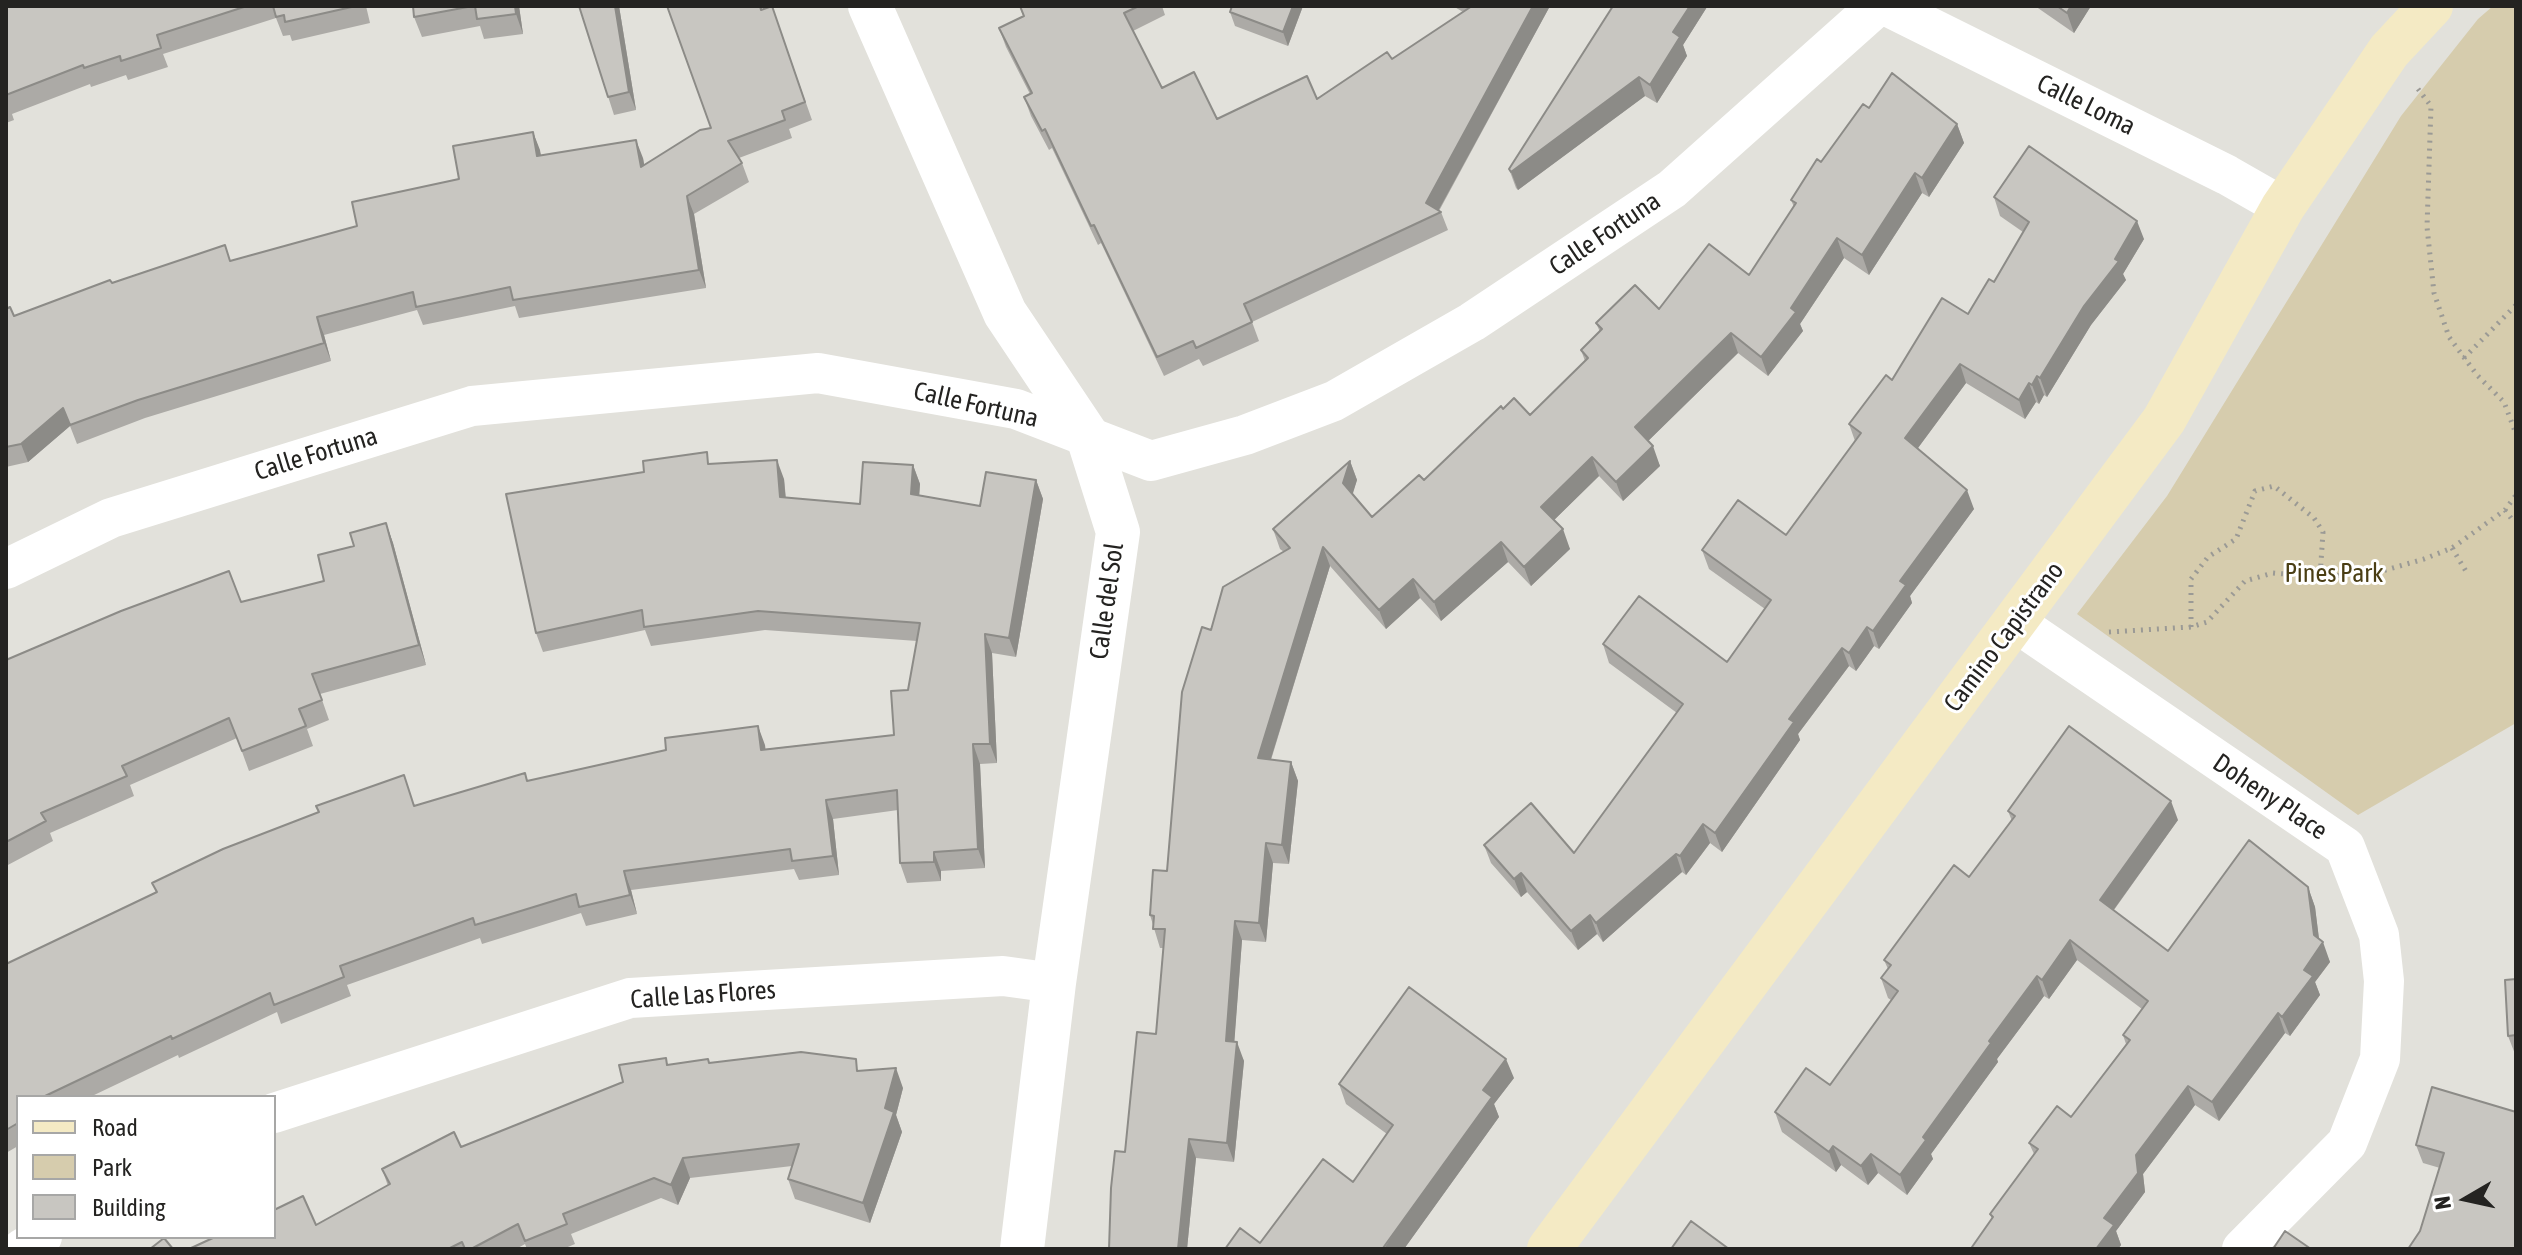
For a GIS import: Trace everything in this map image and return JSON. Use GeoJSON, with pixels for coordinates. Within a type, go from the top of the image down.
{"type":"FeatureCollection","features":[{"type":"Feature","properties":{"kind":"main road","name":"Camino Capistrano"},"geometry":{"type":"LineString","coordinates":[[1549,1249],[2164,420],[2283,207],[2389,51],[2431,6]]}},
{"type":"Feature","properties":{"kind":"street","name":"Calle del Sol"},"geometry":{"type":"LineString","coordinates":[[870,6],[1005,313],[1088,437],[1118,532],[1054,983],[1022,1249]]}},
{"type":"Feature","properties":{"kind":"street","name":"Calle Fortuna"},"geometry":{"type":"LineString","coordinates":[[6,569],[111,518],[472,406],[818,373],[1016,409],[1151,461],[1245,435],[1334,401],[1472,322],[1672,189],[1877,6]]}},
{"type":"Feature","properties":{"kind":"street","name":"Calle Loma"},"geometry":{"type":"LineString","coordinates":[[1887,6],[2227,175],[2283,207]]}},
{"type":"Feature","properties":{"kind":"street","name":"Doheny Place"},"geometry":{"type":"LineString","coordinates":[[2015,622],[2345,847],[2379,935],[2384,981],[2380,1059],[2347,1143],[2242,1249]]}},
{"type":"Feature","properties":{"kind":"street","name":"Calle Las Flores"},"geometry":{"type":"LineString","coordinates":[[276,1112],[630,998],[1003,976],[1054,983]]}},
{"type":"Feature","properties":{"kind":"path"},"geometry":{"type":"LineString","coordinates":[[2389,51],[2431,106],[2427,227],[2434,293],[2449,337],[2504,402],[2516,434]]}},
{"type":"Feature","properties":{"kind":"path"},"geometry":{"type":"LineString","coordinates":[[2464,358],[2516,305]]}},
{"type":"Feature","properties":{"kind":"path"},"geometry":{"type":"LineString","coordinates":[[2191,627],[2191,579],[2208,557],[2236,539],[2255,491],[2274,486],[2314,518],[2323,532],[2320,577]]}},
{"type":"Feature","properties":{"kind":"path"},"geometry":{"type":"LineString","coordinates":[[2096,633],[2191,627],[2207,622],[2245,581],[2273,573],[2320,577],[2379,572],[2452,548],[2505,510],[2516,495]]}},
{"type":"Feature","properties":{"kind":"path"},"geometry":{"type":"LineString","coordinates":[[2505,510],[2514,522]]}},
{"type":"Feature","properties":{"kind":"path"},"geometry":{"type":"LineString","coordinates":[[2452,548],[2467,573]]}},
{"type":"Feature","properties":{"kind":"green space","name":"Pines Park"},"geometry":{"type":"Polygon","coordinates":[[[2493,6],[2516,6],[2516,723],[2358,815],[2077,614],[2167,496],[2401,116],[2478,19],[2493,6]]]}},
{"type":"Feature","properties":{"kind":"building"},"geometry":{"type":"Polygon","coordinates":[[[6,6],[247,6],[157,35],[161,48],[121,61],[120,56],[84,68],[83,65],[6,95],[6,6]]]}},
{"type":"Feature","properties":{"kind":"building"},"geometry":{"type":"Polygon","coordinates":[[[273,6],[356,6],[285,22],[284,15],[276,17],[273,6]]]}},
{"type":"Feature","properties":{"kind":"building"},"geometry":{"type":"Polygon","coordinates":[[[413,6],[473,6],[414,17],[413,6]]]}},
{"type":"Feature","properties":{"kind":"building"},"geometry":{"type":"Polygon","coordinates":[[[475,6],[515,6],[516,14],[477,19],[475,6]]]}},
{"type":"Feature","properties":{"kind":"building"},"geometry":{"type":"Polygon","coordinates":[[[579,6],[615,6],[629,92],[608,97],[579,6]]]}},
{"type":"Feature","properties":{"kind":"building"},"geometry":{"type":"Polygon","coordinates":[[[667,6],[760,6],[761,10],[772,6],[805,102],[782,111],[785,120],[728,141],[742,163],[687,196],[699,270],[513,300],[510,287],[416,307],[413,292],[317,317],[324,343],[138,400],[70,425],[63,408],[21,444],[6,447],[6,309],[10,307],[14,316],[110,280],[112,283],[225,245],[230,261],[357,226],[352,202],[459,179],[453,146],[533,132],[537,156],[636,140],[641,167],[700,130],[711,128],[667,6]]]}},
{"type":"Feature","properties":{"kind":"building"},"geometry":{"type":"Polygon","coordinates":[[[1020,6],[1139,6],[1124,13],[1162,88],[1194,72],[1217,119],[1307,76],[1317,99],[1387,52],[1392,59],[1472,6],[1533,6],[1426,203],[1441,212],[1244,304],[1252,322],[1196,348],[1193,341],[1157,357],[1045,129],[1042,131],[1024,97],[1032,93],[999,28],[1024,16],[1020,6]]]}},
{"type":"Feature","properties":{"kind":"building"},"geometry":{"type":"Polygon","coordinates":[[[1232,6],[1293,6],[1283,32],[1230,12],[1232,6]]]}},
{"type":"Feature","properties":{"kind":"building"},"geometry":{"type":"Polygon","coordinates":[[[1613,6],[1690,6],[1673,32],[1680,37],[1650,85],[1639,77],[1511,172],[1509,169],[1613,6]]]}},
{"type":"Feature","properties":{"kind":"building"},"geometry":{"type":"Polygon","coordinates":[[[2057,6],[2071,6],[2067,13],[2057,6]]]}},
{"type":"Feature","properties":{"kind":"building"},"geometry":{"type":"Polygon","coordinates":[[[1892,73],[1957,124],[1922,178],[1915,173],[1862,255],[1837,238],[1791,308],[1796,312],[1761,357],[1731,333],[1635,427],[1653,446],[1616,482],[1592,457],[1541,507],[1563,529],[1524,567],[1501,542],[1434,602],[1413,579],[1379,610],[1323,547],[1258,758],[1291,762],[1282,845],[1266,843],[1259,923],[1235,921],[1226,1041],[1237,1042],[1227,1143],[1189,1139],[1178,1249],[1109,1249],[1115,1151],[1125,1152],[1137,1032],[1156,1034],[1165,929],[1153,929],[1154,916],[1150,915],[1153,870],[1167,871],[1182,692],[1202,627],[1211,630],[1223,587],[1290,548],[1273,529],[1350,461],[1343,483],[1372,517],[1419,475],[1424,480],[1501,406],[1503,409],[1514,398],[1530,415],[1588,358],[1581,350],[1602,329],[1596,323],[1635,285],[1659,309],[1709,244],[1749,275],[1796,203],[1791,200],[1817,159],[1821,162],[1863,104],[1869,108],[1892,73]]]}},
{"type":"Feature","properties":{"kind":"building"},"geometry":{"type":"Polygon","coordinates":[[[2029,146],[2137,221],[2115,259],[2119,261],[2084,306],[2040,378],[2037,376],[2032,385],[2029,383],[2019,400],[1960,364],[1905,438],[1967,490],[1900,581],[1906,585],[1873,631],[1867,627],[1849,653],[1842,648],[1789,719],[1794,722],[1715,833],[1703,824],[1680,856],[1676,854],[1596,923],[1590,915],[1571,931],[1521,873],[1514,879],[1484,845],[1531,803],[1574,853],[1683,704],[1603,644],[1639,596],[1727,662],[1771,600],[1702,550],[1738,500],[1786,535],[1861,433],[1849,424],[1886,375],[1892,380],[1942,298],[1968,314],[1989,279],[1994,282],[2029,222],[1994,197],[2029,146]]]}},
{"type":"Feature","properties":{"kind":"building"},"geometry":{"type":"Polygon","coordinates":[[[707,452],[708,464],[777,460],[780,497],[860,504],[863,462],[913,465],[911,494],[980,506],[986,472],[1036,480],[1009,638],[985,634],[990,744],[973,744],[978,849],[934,852],[934,862],[900,863],[897,790],[826,800],[833,856],[792,861],[790,849],[624,871],[630,895],[579,907],[576,894],[475,925],[473,918],[340,966],[344,977],[274,1005],[270,993],[47,1095],[16,1095],[16,1124],[6,1130],[6,964],[157,892],[152,883],[223,849],[319,812],[316,806],[404,775],[414,806],[525,773],[527,781],[666,750],[665,738],[758,726],[761,750],[894,735],[891,691],[908,690],[920,623],[758,611],[644,627],[642,610],[536,633],[506,494],[644,472],[643,461],[707,452]]]}},
{"type":"Feature","properties":{"kind":"building"},"geometry":{"type":"Polygon","coordinates":[[[386,523],[419,645],[312,674],[322,700],[299,709],[306,726],[242,751],[229,718],[122,766],[127,776],[41,813],[46,821],[6,842],[6,660],[121,611],[229,571],[241,602],[324,581],[318,555],[354,546],[350,533],[386,523]]]}},
{"type":"Feature","properties":{"kind":"building"},"geometry":{"type":"Polygon","coordinates":[[[2069,726],[2171,801],[2100,900],[2168,951],[2249,840],[2308,887],[2314,935],[2323,942],[2304,970],[2313,976],[2282,1017],[2278,1013],[2212,1102],[2188,1086],[2136,1155],[2138,1173],[2104,1218],[2114,1225],[2096,1249],[1974,1249],[1972,1247],[1993,1217],[1990,1214],[2038,1149],[2029,1143],[2057,1106],[2071,1117],[2130,1040],[2123,1035],[2148,1001],[2070,940],[2042,980],[2037,976],[1989,1041],[1991,1043],[1923,1137],[1926,1140],[1900,1175],[1871,1154],[1861,1166],[1833,1146],[1829,1152],[1775,1112],[1806,1068],[1830,1085],[1898,991],[1881,978],[1891,965],[1884,960],[1954,865],[1969,877],[2015,816],[2008,811],[2069,726]]]}},
{"type":"Feature","properties":{"kind":"building"},"geometry":{"type":"Polygon","coordinates":[[[2516,979],[2516,1035],[2508,1036],[2505,980],[2516,979]]]}},
{"type":"Feature","properties":{"kind":"building"},"geometry":{"type":"Polygon","coordinates":[[[1409,987],[1506,1059],[1483,1090],[1492,1097],[1384,1249],[1225,1249],[1240,1228],[1260,1243],[1323,1159],[1353,1182],[1393,1125],[1339,1084],[1409,987]]]}},
{"type":"Feature","properties":{"kind":"building"},"geometry":{"type":"Polygon","coordinates":[[[801,1052],[856,1059],[857,1071],[896,1068],[885,1108],[894,1112],[863,1203],[788,1179],[799,1144],[683,1158],[671,1185],[654,1178],[563,1214],[567,1224],[525,1241],[518,1224],[471,1249],[465,1249],[462,1242],[448,1249],[189,1249],[211,1239],[276,1239],[276,1209],[303,1196],[316,1225],[390,1184],[382,1169],[454,1132],[461,1147],[623,1082],[619,1065],[666,1058],[667,1065],[708,1059],[709,1063],[801,1052]]]}},
{"type":"Feature","properties":{"kind":"building"},"geometry":{"type":"Polygon","coordinates":[[[2432,1087],[2516,1112],[2516,1249],[2408,1249],[2420,1231],[2444,1153],[2416,1145],[2432,1087]]]}},
{"type":"Feature","properties":{"kind":"building"},"geometry":{"type":"Polygon","coordinates":[[[1691,1221],[1729,1249],[1671,1249],[1691,1221]]]}},
{"type":"Feature","properties":{"kind":"building"},"geometry":{"type":"Polygon","coordinates":[[[2285,1231],[2311,1249],[2273,1249],[2285,1231]]]}},
{"type":"Feature","properties":{"kind":"building"},"geometry":{"type":"Polygon","coordinates":[[[165,1239],[173,1249],[150,1249],[165,1239]]]}}]}
